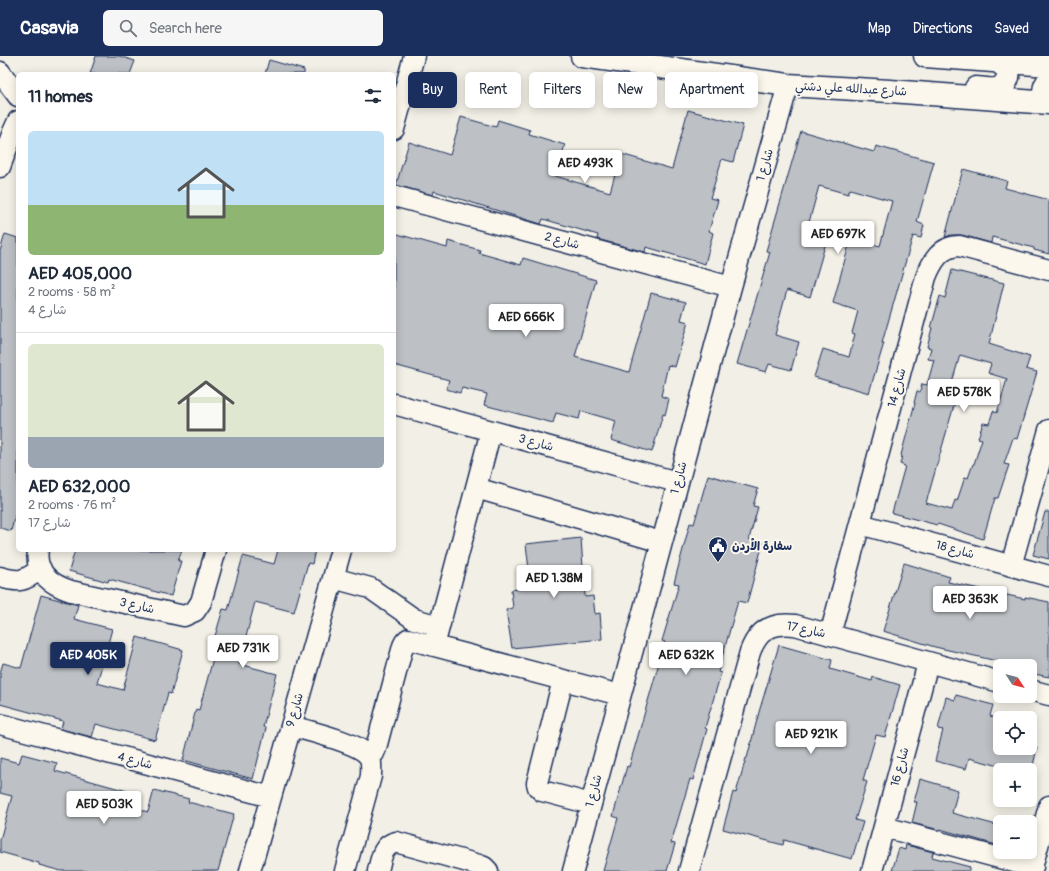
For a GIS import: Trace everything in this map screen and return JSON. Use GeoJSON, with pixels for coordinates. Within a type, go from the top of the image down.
{"type":"FeatureCollection","features":[{"type":"Feature","properties":{"kind":"main road"},"geometry":{"type":"LineString","coordinates":[[925,56],[1049,65]]}},
{"type":"Feature","properties":{"kind":"main road","name":"شارع عبدالله علي دشتي"},"geometry":{"type":"LineString","coordinates":[[590,57],[788,85],[1049,102]]}},
{"type":"Feature","properties":{"kind":"main road"},"geometry":{"type":"LineString","coordinates":[[890,91],[917,85],[999,88],[1005,83],[1008,74],[1006,68],[998,61]]}},
{"type":"Feature","properties":{"kind":"main road"},"geometry":{"type":"LineString","coordinates":[[1049,80],[1044,90],[1046,98],[1049,102]]}},
{"type":"Feature","properties":{"kind":"street"},"geometry":{"type":"LineString","coordinates":[[396,122],[414,56]]}},
{"type":"Feature","properties":{"kind":"street"},"geometry":{"type":"LineString","coordinates":[[0,72],[16,93]]}},
{"type":"Feature","properties":{"kind":"street","name":"شارع 1"},"geometry":{"type":"LineString","coordinates":[[573,871],[730,287],[788,85]]}},
{"type":"Feature","properties":{"kind":"street"},"geometry":{"type":"LineString","coordinates":[[0,167],[16,125]]}},
{"type":"Feature","properties":{"kind":"street","name":"شارع 2"},"geometry":{"type":"LineString","coordinates":[[396,197],[730,287]]}},
{"type":"Feature","properties":{"kind":"street","name":"شارع 14"},"geometry":{"type":"LineString","coordinates":[[830,635],[926,277],[930,269],[938,256],[947,249],[955,246],[962,246],[1049,270]]}},
{"type":"Feature","properties":{"kind":"street","name":"شارع 3"},"geometry":{"type":"LineString","coordinates":[[396,405],[677,482]]}},
{"type":"Feature","properties":{"kind":"street"},"geometry":{"type":"LineString","coordinates":[[1012,566],[1049,430]]}},
{"type":"Feature","properties":{"kind":"street"},"geometry":{"type":"LineString","coordinates":[[434,646],[491,431]]}},
{"type":"Feature","properties":{"kind":"street"},"geometry":{"type":"LineString","coordinates":[[476,488],[661,542]]}},
{"type":"Feature","properties":{"kind":"street","name":"شارع 18"},"geometry":{"type":"LineString","coordinates":[[860,524],[1049,576]]}},
{"type":"Feature","properties":{"kind":"street"},"geometry":{"type":"LineString","coordinates":[[0,577],[12,581],[24,580],[41,569],[38,552]]}},
{"type":"Feature","properties":{"kind":"street","name":"شارع 3"},"geometry":{"type":"LineString","coordinates":[[41,569],[54,584],[66,589],[184,616],[195,611],[201,602],[215,552]]}},
{"type":"Feature","properties":{"kind":"street","name":"شارع 9"},"geometry":{"type":"LineString","coordinates":[[250,871],[340,552]]}},
{"type":"Feature","properties":{"kind":"street"},"geometry":{"type":"LineString","coordinates":[[333,578],[370,588],[414,619],[439,626]]}},
{"type":"Feature","properties":{"kind":"street","name":"شارع 17"},"geometry":{"type":"LineString","coordinates":[[689,871],[748,659],[754,642],[767,628],[785,624],[795,625],[993,680]]}},
{"type":"Feature","properties":{"kind":"street"},"geometry":{"type":"LineString","coordinates":[[369,757],[374,753],[376,748],[405,642],[408,639],[620,695]]}},
{"type":"Feature","properties":{"kind":"street","name":"شارع 16"},"geometry":{"type":"LineString","coordinates":[[872,871],[928,663]]}},
{"type":"Feature","properties":{"kind":"street"},"geometry":{"type":"LineString","coordinates":[[563,680],[536,783],[542,791],[591,804]]}},
{"type":"Feature","properties":{"kind":"street"},"geometry":{"type":"LineString","coordinates":[[1037,692],[1049,696]]}},
{"type":"Feature","properties":{"kind":"street","name":"شارع 4"},"geometry":{"type":"LineString","coordinates":[[0,724],[271,797]]}},
{"type":"Feature","properties":{"kind":"street"},"geometry":{"type":"LineString","coordinates":[[291,726],[348,743],[361,749],[369,757],[371,762],[371,776],[345,871]]}},
{"type":"Feature","properties":{"kind":"street"},"geometry":{"type":"LineString","coordinates":[[884,827],[1032,869],[1048,812]]}},
{"type":"Feature","properties":{"kind":"street"},"geometry":{"type":"LineString","coordinates":[[378,871],[385,848],[396,842],[479,865],[488,871]]}},
{"type":"Feature","properties":{"kind":"building"},"geometry":{"type":"Polygon","coordinates":[[[96,56],[119,56],[135,61],[131,72],[91,72],[96,56]]]}},
{"type":"Feature","properties":{"kind":"building"},"geometry":{"type":"Polygon","coordinates":[[[269,60],[304,70],[304,72],[266,72],[269,60]]]}},
{"type":"Feature","properties":{"kind":"building"},"geometry":{"type":"Polygon","coordinates":[[[688,110],[743,125],[733,162],[722,159],[710,198],[718,200],[709,231],[713,233],[705,264],[646,247],[645,252],[597,239],[598,235],[543,219],[541,224],[434,191],[433,195],[396,185],[409,142],[450,155],[461,117],[496,127],[498,120],[530,130],[529,134],[565,145],[555,176],[610,192],[621,154],[672,169],[688,110]]]}},
{"type":"Feature","properties":{"kind":"building"},"geometry":{"type":"Polygon","coordinates":[[[801,131],[874,152],[876,146],[934,162],[917,222],[924,225],[921,238],[913,236],[869,393],[814,377],[823,349],[849,357],[855,334],[852,333],[858,311],[833,303],[842,270],[851,238],[880,246],[892,201],[850,189],[848,194],[819,186],[808,226],[829,232],[810,297],[787,290],[775,335],[799,342],[791,370],[769,364],[766,372],[737,364],[770,252],[766,251],[801,131]]]}},
{"type":"Feature","properties":{"kind":"building"},"geometry":{"type":"Polygon","coordinates":[[[963,169],[1007,181],[1005,188],[1049,200],[1049,254],[1034,250],[1034,248],[992,237],[991,243],[962,235],[951,235],[945,237],[963,169]]]}},
{"type":"Feature","properties":{"kind":"building"},"geometry":{"type":"Polygon","coordinates":[[[5,234],[16,237],[16,512],[11,531],[0,528],[0,251],[5,234]]]}},
{"type":"Feature","properties":{"kind":"building"},"geometry":{"type":"Polygon","coordinates":[[[396,234],[447,248],[448,241],[480,250],[479,253],[521,265],[523,258],[596,280],[575,357],[629,372],[651,293],[686,302],[681,320],[688,322],[675,367],[668,365],[661,396],[669,399],[652,452],[611,440],[616,421],[581,411],[579,419],[556,413],[553,423],[484,405],[487,394],[462,388],[460,393],[446,389],[449,380],[396,366],[396,234]]]}},
{"type":"Feature","properties":{"kind":"building"},"geometry":{"type":"Polygon","coordinates":[[[952,270],[1004,283],[989,344],[1030,357],[1026,369],[1037,372],[1017,439],[1013,438],[1004,464],[1009,465],[998,498],[995,498],[983,539],[938,524],[937,525],[892,513],[905,466],[900,464],[901,455],[917,391],[920,392],[922,384],[927,385],[934,360],[928,359],[931,348],[927,347],[931,328],[940,296],[945,298],[952,270]],[[960,355],[947,400],[955,402],[926,503],[952,510],[955,500],[957,501],[965,477],[968,478],[982,439],[978,438],[983,423],[989,424],[993,411],[997,413],[1007,379],[988,373],[991,364],[960,355]]]}},
{"type":"Feature","properties":{"kind":"building"},"geometry":{"type":"Polygon","coordinates":[[[708,475],[758,489],[753,506],[758,507],[749,539],[763,543],[747,603],[738,601],[718,672],[721,673],[705,728],[707,729],[693,780],[690,779],[671,843],[675,844],[667,871],[603,871],[618,818],[613,816],[627,766],[629,767],[665,642],[662,641],[679,584],[674,583],[690,523],[694,524],[708,475]]]}},
{"type":"Feature","properties":{"kind":"building"},"geometry":{"type":"Polygon","coordinates":[[[1045,512],[1049,512],[1049,559],[1033,555],[1045,512]]]}},
{"type":"Feature","properties":{"kind":"building"},"geometry":{"type":"Polygon","coordinates":[[[581,538],[585,597],[593,596],[595,614],[600,613],[602,639],[512,648],[506,610],[513,608],[511,590],[531,587],[526,544],[581,538]]]}},
{"type":"Feature","properties":{"kind":"building"},"geometry":{"type":"Polygon","coordinates":[[[74,552],[181,552],[178,561],[181,561],[171,596],[109,579],[108,582],[69,571],[74,552]]]}},
{"type":"Feature","properties":{"kind":"building"},"geometry":{"type":"Polygon","coordinates":[[[277,552],[315,552],[312,564],[308,563],[294,612],[255,602],[239,664],[277,674],[263,727],[266,728],[253,779],[183,760],[196,709],[199,710],[217,644],[213,643],[223,609],[228,610],[243,556],[274,564],[277,552]]]}},
{"type":"Feature","properties":{"kind":"building"},"geometry":{"type":"Polygon","coordinates":[[[904,563],[950,577],[948,582],[1025,599],[1025,597],[1049,602],[1049,677],[1037,674],[1037,659],[993,660],[935,647],[883,631],[904,563]]]}},
{"type":"Feature","properties":{"kind":"building"},"geometry":{"type":"Polygon","coordinates":[[[41,595],[78,605],[74,619],[112,629],[97,683],[123,690],[137,637],[183,650],[171,694],[168,693],[155,740],[96,724],[92,737],[61,729],[63,721],[0,704],[0,673],[3,663],[21,668],[41,595]]]}},
{"type":"Feature","properties":{"kind":"building"},"geometry":{"type":"Polygon","coordinates":[[[779,645],[832,660],[830,669],[872,681],[873,677],[900,685],[885,737],[876,735],[863,780],[867,782],[855,820],[863,822],[852,859],[784,840],[783,845],[723,829],[733,792],[736,793],[747,758],[779,645]]]}},
{"type":"Feature","properties":{"kind":"building"},"geometry":{"type":"Polygon","coordinates":[[[956,695],[993,705],[990,716],[993,717],[993,755],[1035,755],[1034,763],[993,763],[993,764],[969,758],[966,769],[935,761],[943,730],[938,729],[946,697],[955,700],[956,695]]]}},
{"type":"Feature","properties":{"kind":"building"},"geometry":{"type":"Polygon","coordinates":[[[22,754],[57,763],[55,771],[127,791],[123,805],[148,812],[154,790],[189,799],[188,802],[234,814],[218,871],[61,871],[0,852],[0,840],[12,796],[0,793],[0,758],[19,763],[22,754]]]}},
{"type":"Feature","properties":{"kind":"building"},"geometry":{"type":"Polygon","coordinates":[[[920,779],[958,790],[952,813],[993,824],[993,844],[940,829],[912,823],[917,802],[914,802],[920,779]]]}},
{"type":"Feature","properties":{"kind":"building"},"geometry":{"type":"Polygon","coordinates":[[[906,845],[933,852],[932,857],[970,867],[969,871],[892,871],[899,848],[905,850],[906,845]]]}},
{"type":"Feature","properties":{"kind":"place","name":"سفارة الأردن"},"geometry":{"type":"Point","coordinates":[718,563]}}]}
